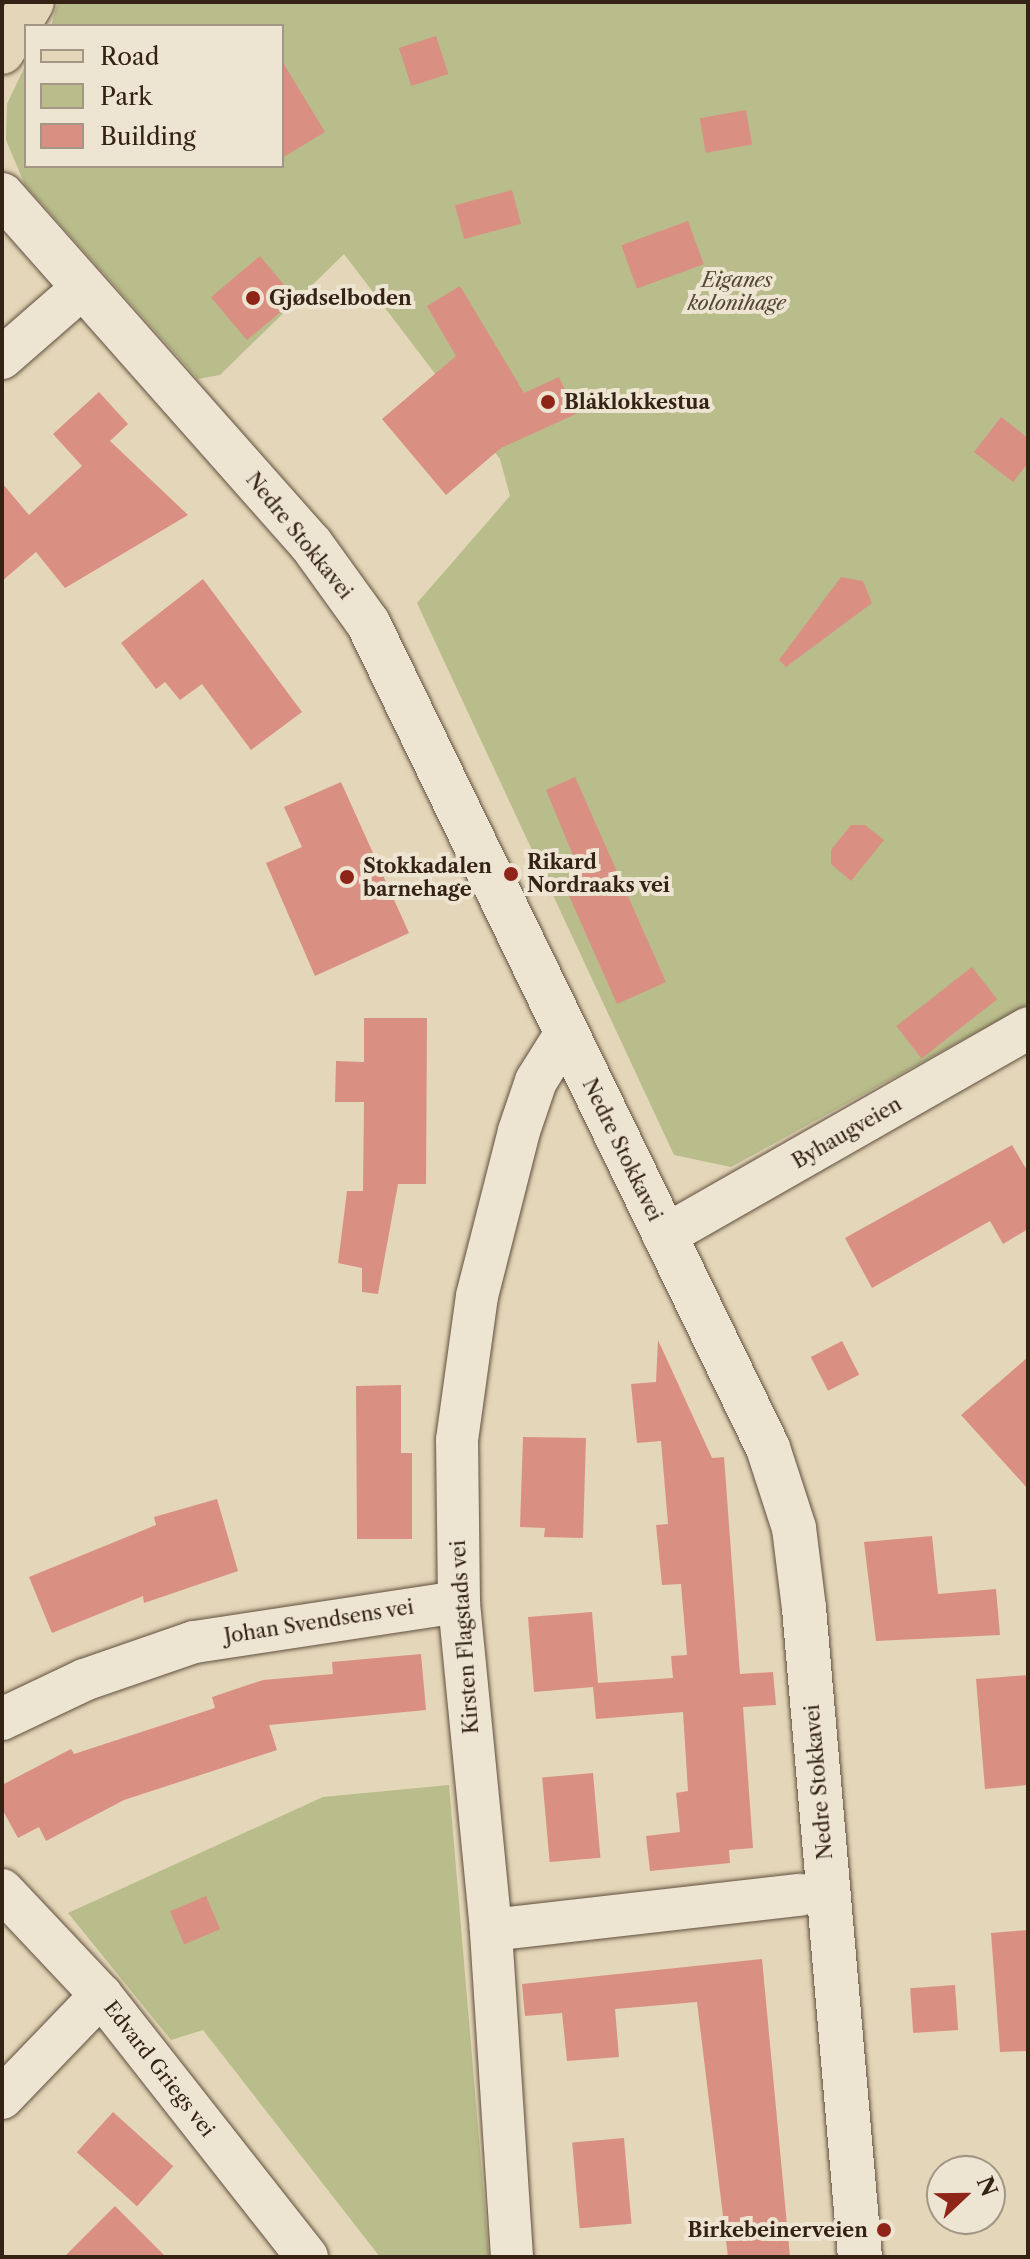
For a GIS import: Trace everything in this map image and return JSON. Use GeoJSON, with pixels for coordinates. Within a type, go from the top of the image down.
{"type":"FeatureCollection","features":[{"type":"Feature","properties":{"kind":"main road"},"geometry":{"type":"LineString","coordinates":[[2,52],[32,2]]}},
{"type":"Feature","properties":{"kind":"main road","name":"Nedre Stokkavei"},"geometry":{"type":"LineString","coordinates":[[2,195],[81,289],[311,544],[368,623],[768,1448],[794,1528],[860,2257]]}},
{"type":"Feature","properties":{"kind":"street"},"geometry":{"type":"LineString","coordinates":[[2,358],[81,289]]}},
{"type":"Feature","properties":{"kind":"street","name":"Byhaugveien"},"geometry":{"type":"LineString","coordinates":[[664,1236],[1028,1028]]}},
{"type":"Feature","properties":{"kind":"street","name":"Kirsten Flagstads vei"},"geometry":{"type":"LineString","coordinates":[[512,2257],[491,1930],[459,1602],[457,1440],[477,1296],[519,1131],[536,1081],[566,1033]]}},
{"type":"Feature","properties":{"kind":"street","name":"Johan Svendsens vei"},"geometry":{"type":"LineString","coordinates":[[2,1719],[84,1680],[194,1642],[459,1602]]}},
{"type":"Feature","properties":{"kind":"street","name":"Edvard Griegs vei"},"geometry":{"type":"LineString","coordinates":[[2,1890],[101,1995],[307,2257]]}},
{"type":"Feature","properties":{"kind":"street"},"geometry":{"type":"LineString","coordinates":[[491,1930],[800,1895]]}},
{"type":"Feature","properties":{"kind":"street"},"geometry":{"type":"LineString","coordinates":[[2,2098],[101,1995]]}},
{"type":"Feature","properties":{"kind":"green space","name":"Eiganes kolonihage"},"geometry":{"type":"Polygon","coordinates":[[[58,2],[1028,2],[1028,1004],[731,1167],[674,1155],[417,603],[510,496],[500,459],[344,254],[220,375],[198,379],[25,185],[6,140],[7,104],[24,68],[24,168],[284,168],[284,24],[52,24],[58,2]]]}},
{"type":"Feature","properties":{"kind":"green space"},"geometry":{"type":"Polygon","coordinates":[[[449,1785],[489,2257],[380,2257],[203,2030],[171,2040],[68,1913],[323,1797],[449,1785]]]}},
{"type":"Feature","properties":{"kind":"building"},"geometry":{"type":"Polygon","coordinates":[[[436,36],[448,74],[411,86],[399,48],[436,36]]]}},
{"type":"Feature","properties":{"kind":"building"},"geometry":{"type":"Polygon","coordinates":[[[284,64],[325,132],[284,157],[284,64]]]}},
{"type":"Feature","properties":{"kind":"building"},"geometry":{"type":"Polygon","coordinates":[[[746,110],[752,144],[706,153],[700,118],[746,110]]]}},
{"type":"Feature","properties":{"kind":"building"},"geometry":{"type":"Polygon","coordinates":[[[512,190],[521,224],[464,239],[455,205],[512,190]]]}},
{"type":"Feature","properties":{"kind":"building"},"geometry":{"type":"Polygon","coordinates":[[[688,221],[704,264],[637,289],[621,245],[688,221]]]}},
{"type":"Feature","properties":{"kind":"building","name":"Gjødselboden"},"geometry":{"type":"Polygon","coordinates":[[[260,256],[296,299],[247,340],[211,297],[260,256]]]}},
{"type":"Feature","properties":{"kind":"building"},"geometry":{"type":"Polygon","coordinates":[[[460,286],[524,393],[559,377],[576,414],[501,448],[446,495],[382,419],[456,356],[427,306],[460,286]]]}},
{"type":"Feature","properties":{"kind":"building"},"geometry":{"type":"Polygon","coordinates":[[[99,392],[128,424],[110,441],[188,515],[65,588],[36,552],[2,581],[2,483],[29,515],[82,466],[53,434],[99,392]]]}},
{"type":"Feature","properties":{"kind":"building"},"geometry":{"type":"Polygon","coordinates":[[[1001,417],[1028,438],[1028,463],[1013,482],[974,452],[1001,417]]]}},
{"type":"Feature","properties":{"kind":"building"},"geometry":{"type":"Polygon","coordinates":[[[841,577],[863,581],[872,603],[786,667],[779,660],[841,577]]]}},
{"type":"Feature","properties":{"kind":"building"},"geometry":{"type":"Polygon","coordinates":[[[203,579],[302,712],[251,750],[202,684],[180,700],[165,682],[156,689],[121,643],[203,579]]]}},
{"type":"Feature","properties":{"kind":"building"},"geometry":{"type":"Polygon","coordinates":[[[575,777],[666,982],[617,1004],[562,880],[580,872],[546,790],[575,777]]]}},
{"type":"Feature","properties":{"kind":"building"},"geometry":{"type":"Polygon","coordinates":[[[341,782],[409,933],[315,976],[266,863],[302,847],[284,807],[341,782]]]}},
{"type":"Feature","properties":{"kind":"building"},"geometry":{"type":"Polygon","coordinates":[[[851,825],[865,825],[884,840],[851,881],[831,864],[831,850],[851,825]]]}},
{"type":"Feature","properties":{"kind":"building"},"geometry":{"type":"Polygon","coordinates":[[[972,967],[997,999],[922,1058],[896,1026],[972,967]]]}},
{"type":"Feature","properties":{"kind":"building"},"geometry":{"type":"Polygon","coordinates":[[[364,1018],[427,1018],[426,1184],[398,1184],[378,1294],[362,1292],[362,1268],[338,1263],[347,1191],[363,1191],[364,1102],[335,1102],[336,1061],[364,1062],[364,1018]]]}},
{"type":"Feature","properties":{"kind":"building"},"geometry":{"type":"Polygon","coordinates":[[[1012,1145],[1028,1172],[1028,1229],[1003,1244],[990,1221],[872,1288],[845,1238],[1012,1145]]]}},
{"type":"Feature","properties":{"kind":"building"},"geometry":{"type":"Polygon","coordinates":[[[658,1340],[712,1458],[724,1457],[740,1674],[773,1672],[776,1705],[743,1707],[753,1848],[729,1850],[730,1863],[650,1871],[646,1836],[680,1832],[676,1793],[688,1791],[683,1712],[596,1719],[593,1687],[534,1692],[528,1617],[592,1612],[598,1683],[673,1678],[671,1656],[687,1655],[681,1584],[662,1585],[656,1525],[668,1524],[661,1441],[637,1443],[631,1384],[656,1382],[658,1340]]]}},
{"type":"Feature","properties":{"kind":"building"},"geometry":{"type":"Polygon","coordinates":[[[842,1341],[859,1375],[828,1391],[811,1357],[842,1341]]]}},
{"type":"Feature","properties":{"kind":"building"},"geometry":{"type":"Polygon","coordinates":[[[1028,1357],[1028,1489],[961,1415],[1028,1357]]]}},
{"type":"Feature","properties":{"kind":"building"},"geometry":{"type":"Polygon","coordinates":[[[401,1385],[401,1453],[412,1453],[412,1539],[357,1539],[356,1386],[401,1385]]]}},
{"type":"Feature","properties":{"kind":"building"},"geometry":{"type":"Polygon","coordinates":[[[523,1437],[586,1438],[583,1538],[544,1537],[545,1528],[520,1527],[523,1437]]]}},
{"type":"Feature","properties":{"kind":"building"},"geometry":{"type":"Polygon","coordinates":[[[217,1499],[238,1571],[144,1603],[143,1596],[52,1633],[29,1577],[156,1525],[154,1517],[217,1499]]]}},
{"type":"Feature","properties":{"kind":"building"},"geometry":{"type":"Polygon","coordinates":[[[932,1536],[938,1594],[996,1589],[1000,1635],[876,1641],[864,1542],[932,1536]]]}},
{"type":"Feature","properties":{"kind":"building"},"geometry":{"type":"Polygon","coordinates":[[[421,1654],[426,1710],[269,1725],[277,1750],[124,1800],[46,1841],[39,1827],[18,1838],[2,1809],[2,1785],[71,1749],[74,1754],[215,1708],[212,1697],[263,1680],[333,1674],[332,1662],[421,1654]]]}},
{"type":"Feature","properties":{"kind":"building"},"geometry":{"type":"Polygon","coordinates":[[[1028,1675],[1028,1785],[985,1789],[976,1679],[1028,1675]]]}},
{"type":"Feature","properties":{"kind":"building"},"geometry":{"type":"Polygon","coordinates":[[[593,1773],[600,1858],[550,1862],[542,1777],[593,1773]]]}},
{"type":"Feature","properties":{"kind":"building"},"geometry":{"type":"Polygon","coordinates":[[[206,1896],[220,1929],[184,1944],[170,1911],[206,1896]]]}},
{"type":"Feature","properties":{"kind":"building"},"geometry":{"type":"Polygon","coordinates":[[[1028,1930],[1028,2051],[1000,2052],[991,1933],[1028,1930]]]}},
{"type":"Feature","properties":{"kind":"building"},"geometry":{"type":"Polygon","coordinates":[[[762,1959],[790,2257],[728,2257],[697,2002],[615,2009],[619,2057],[567,2061],[562,2013],[525,2016],[522,1984],[762,1959]]]}},
{"type":"Feature","properties":{"kind":"building"},"geometry":{"type":"Polygon","coordinates":[[[955,1985],[958,2030],[913,2033],[910,1988],[955,1985]]]}},
{"type":"Feature","properties":{"kind":"building"},"geometry":{"type":"Polygon","coordinates":[[[113,2112],[173,2166],[137,2206],[77,2152],[113,2112]]]}},
{"type":"Feature","properties":{"kind":"building"},"geometry":{"type":"Polygon","coordinates":[[[624,2138],[631,2224],[580,2228],[572,2143],[624,2138]]]}},
{"type":"Feature","properties":{"kind":"building"},"geometry":{"type":"Polygon","coordinates":[[[115,2206],[166,2257],[64,2257],[115,2206]]]}},
{"type":"Feature","properties":{"kind":"place","name":"Gjødselboden"},"geometry":{"type":"Point","coordinates":[253,298]}},
{"type":"Feature","properties":{"kind":"place","name":"Blåklokkestua"},"geometry":{"type":"Point","coordinates":[548,402]}},
{"type":"Feature","properties":{"kind":"place","name":"Rikard Nordraaks vei"},"geometry":{"type":"Point","coordinates":[511,874]}},
{"type":"Feature","properties":{"kind":"place","name":"Stokkadalen barnehage"},"geometry":{"type":"Point","coordinates":[347,877]}},
{"type":"Feature","properties":{"kind":"place","name":"Birkebeinerveien"},"geometry":{"type":"Point","coordinates":[884,2230]}}]}
